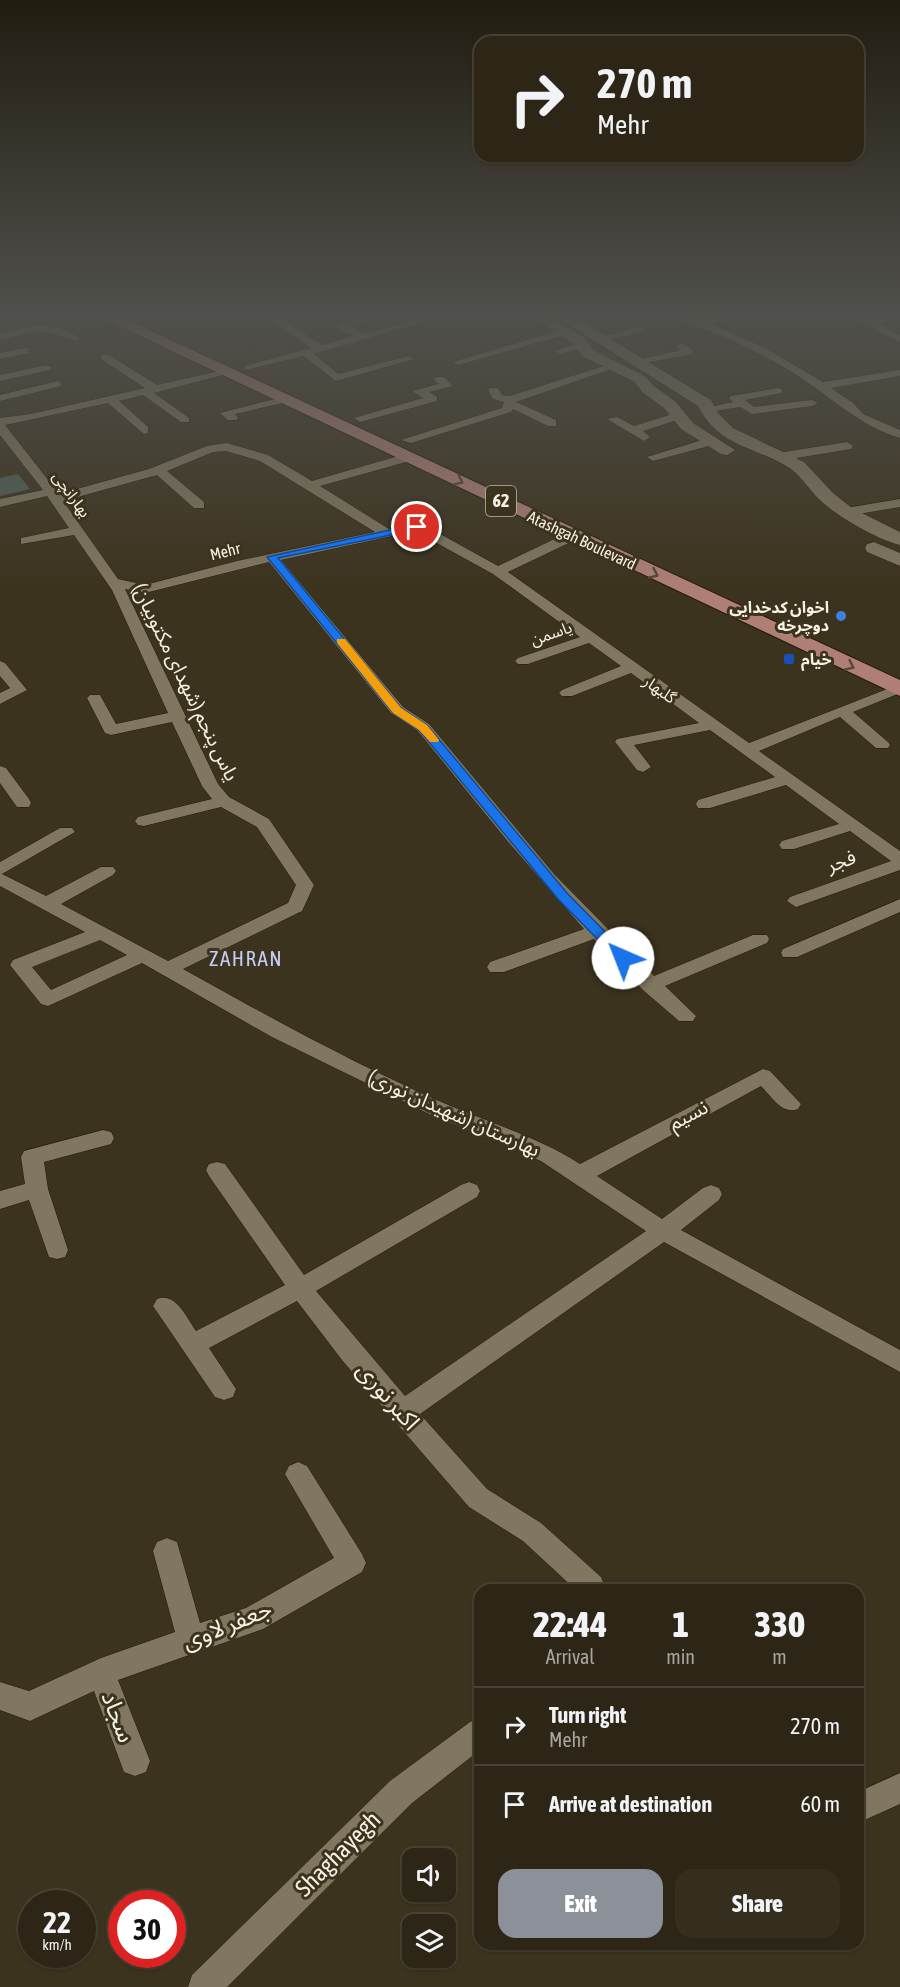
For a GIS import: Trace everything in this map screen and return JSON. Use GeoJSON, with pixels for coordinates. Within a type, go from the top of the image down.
{"type":"FeatureCollection","features":[{"type":"Feature","properties":{"kind":"main road","name":"Atashgah Boulevard"},"geometry":{"type":"LineString","coordinates":[[303,407],[387,446],[408,448],[455,463],[900,682]]}},
{"type":"Feature","properties":{"kind":"main road","name":"Atashgah Boulevard"},"geometry":{"type":"LineString","coordinates":[[335,407],[360,418],[408,448],[436,470],[572,536],[900,682]]}},
{"type":"Feature","properties":{"kind":"main road"},"geometry":{"type":"LineString","coordinates":[[436,470],[440,462],[455,463]]}},
{"type":"Feature","properties":{"kind":"street"},"geometry":{"type":"LineString","coordinates":[[0,422],[31,418],[78,407]]}},
{"type":"Feature","properties":{"kind":"street"},"geometry":{"type":"LineString","coordinates":[[118,407],[144,430]]}},
{"type":"Feature","properties":{"kind":"street"},"geometry":{"type":"LineString","coordinates":[[170,407],[185,420]]}},
{"type":"Feature","properties":{"kind":"street"},"geometry":{"type":"LineString","coordinates":[[232,418],[226,413],[253,407]]}},
{"type":"Feature","properties":{"kind":"street"},"geometry":{"type":"LineString","coordinates":[[360,418],[403,407]]}},
{"type":"Feature","properties":{"kind":"street"},"geometry":{"type":"LineString","coordinates":[[310,485],[507,410],[508,407]]}},
{"type":"Feature","properties":{"kind":"street"},"geometry":{"type":"LineString","coordinates":[[520,407],[552,423]]}},
{"type":"Feature","properties":{"kind":"street"},"geometry":{"type":"LineString","coordinates":[[669,407],[687,426],[727,450]]}},
{"type":"Feature","properties":{"kind":"street"},"geometry":{"type":"LineString","coordinates":[[708,408],[718,407]]}},
{"type":"Feature","properties":{"kind":"street"},"geometry":{"type":"LineString","coordinates":[[745,407],[752,411],[784,407]]}},
{"type":"Feature","properties":{"kind":"street"},"geometry":{"type":"LineString","coordinates":[[848,407],[860,416],[900,434]]}},
{"type":"Feature","properties":{"kind":"street"},"geometry":{"type":"LineString","coordinates":[[708,408],[727,431],[798,466],[827,497],[846,512],[898,538]]}},
{"type":"Feature","properties":{"kind":"street"},"geometry":{"type":"LineString","coordinates":[[613,419],[639,434],[679,416]]}},
{"type":"Feature","properties":{"kind":"street"},"geometry":{"type":"LineString","coordinates":[[652,457],[727,431]]}},
{"type":"Feature","properties":{"kind":"street","name":"بهارانچی"},"geometry":{"type":"LineString","coordinates":[[2,432],[15,454],[53,495],[113,582]]}},
{"type":"Feature","properties":{"kind":"street"},"geometry":{"type":"LineString","coordinates":[[778,457],[847,446]]}},
{"type":"Feature","properties":{"kind":"street"},"geometry":{"type":"LineString","coordinates":[[0,503],[53,495],[155,470],[211,449],[227,447],[264,458],[386,533]]}},
{"type":"Feature","properties":{"kind":"street"},"geometry":{"type":"LineString","coordinates":[[139,458],[199,505]]}},
{"type":"Feature","properties":{"kind":"street"},"geometry":{"type":"LineString","coordinates":[[846,512],[900,503]]}},
{"type":"Feature","properties":{"kind":"street","name":"Mehr"},"geometry":{"type":"LineString","coordinates":[[113,582],[145,589],[272,557],[417,527]]}},
{"type":"Feature","properties":{"kind":"street","name":"گلبهار"},"geometry":{"type":"LineString","coordinates":[[417,527],[498,571],[900,859]]}},
{"type":"Feature","properties":{"kind":"street"},"geometry":{"type":"LineString","coordinates":[[26,541],[77,530]]}},
{"type":"Feature","properties":{"kind":"street"},"geometry":{"type":"LineString","coordinates":[[498,571],[572,536]]}},
{"type":"Feature","properties":{"kind":"street"},"geometry":{"type":"LineString","coordinates":[[874,548],[898,538]]}},
{"type":"Feature","properties":{"kind":"street"},"geometry":{"type":"LineString","coordinates":[[874,548],[900,560]]}},
{"type":"Feature","properties":{"kind":"street"},"geometry":{"type":"LineString","coordinates":[[272,557],[397,710],[423,727],[563,896],[650,985],[686,1016]]}},
{"type":"Feature","properties":{"kind":"street","name":"یاس پنجم (شهدای مکتوبیان)"},"geometry":{"type":"LineString","coordinates":[[113,582],[210,786],[223,801],[262,824],[305,885],[296,907],[168,969]]}},
{"type":"Feature","properties":{"kind":"street","name":"یاسمن"},"geometry":{"type":"LineString","coordinates":[[523,661],[590,638]]}},
{"type":"Feature","properties":{"kind":"street"},"geometry":{"type":"LineString","coordinates":[[0,666],[18,690],[0,699]]}},
{"type":"Feature","properties":{"kind":"street"},"geometry":{"type":"LineString","coordinates":[[567,693],[631,668]]}},
{"type":"Feature","properties":{"kind":"street"},"geometry":{"type":"LineString","coordinates":[[747,750],[842,711],[900,682]]}},
{"type":"Feature","properties":{"kind":"street"},"geometry":{"type":"LineString","coordinates":[[95,698],[111,730],[178,716]]}},
{"type":"Feature","properties":{"kind":"street"},"geometry":{"type":"LineString","coordinates":[[842,711],[882,745]]}},
{"type":"Feature","properties":{"kind":"street"},"geometry":{"type":"LineString","coordinates":[[643,767],[623,742],[711,724]]}},
{"type":"Feature","properties":{"kind":"street"},"geometry":{"type":"LineString","coordinates":[[0,771],[23,803]]}},
{"type":"Feature","properties":{"kind":"street"},"geometry":{"type":"LineString","coordinates":[[704,804],[788,778]]}},
{"type":"Feature","properties":{"kind":"street"},"geometry":{"type":"LineString","coordinates":[[144,821],[223,801]]}},
{"type":"Feature","properties":{"kind":"street"},"geometry":{"type":"LineString","coordinates":[[788,845],[853,825]]}},
{"type":"Feature","properties":{"kind":"street"},"geometry":{"type":"LineString","coordinates":[[0,869],[66,832]]}},
{"type":"Feature","properties":{"kind":"street","name":"فجر"},"geometry":{"type":"LineString","coordinates":[[796,901],[900,864]]}},
{"type":"Feature","properties":{"kind":"street"},"geometry":{"type":"LineString","coordinates":[[46,904],[107,872]]}},
{"type":"Feature","properties":{"kind":"street","name":"بهارستان (شهیدان نوری)"},"geometry":{"type":"LineString","coordinates":[[0,879],[168,969],[279,1032],[432,1107],[549,1155],[663,1231],[900,1362]]}},
{"type":"Feature","properties":{"kind":"street"},"geometry":{"type":"LineString","coordinates":[[0,896],[24,891]]}},
{"type":"Feature","properties":{"kind":"street"},"geometry":{"type":"LineString","coordinates":[[790,952],[900,905]]}},
{"type":"Feature","properties":{"kind":"street"},"geometry":{"type":"LineString","coordinates":[[497,967],[597,931]]}},
{"type":"Feature","properties":{"kind":"street"},"geometry":{"type":"LineString","coordinates":[[101,933],[20,965],[48,999],[143,956]]}},
{"type":"Feature","properties":{"kind":"street"},"geometry":{"type":"LineString","coordinates":[[650,985],[760,939]]}},
{"type":"Feature","properties":{"kind":"street","name":"نسیم"},"geometry":{"type":"LineString","coordinates":[[579,1175],[763,1076],[791,1104]]}},
{"type":"Feature","properties":{"kind":"street"},"geometry":{"type":"LineString","coordinates":[[57,1250],[37,1189],[32,1157],[103,1138]]}},
{"type":"Feature","properties":{"kind":"street","name":"اکبر نوری"},"geometry":{"type":"LineString","coordinates":[[217,1170],[301,1288],[402,1412],[478,1498],[532,1532],[589,1584]]}},
{"type":"Feature","properties":{"kind":"street"},"geometry":{"type":"LineString","coordinates":[[0,1200],[37,1189]]}},
{"type":"Feature","properties":{"kind":"street"},"geometry":{"type":"LineString","coordinates":[[194,1344],[301,1288],[469,1191]]}},
{"type":"Feature","properties":{"kind":"street"},"geometry":{"type":"LineString","coordinates":[[402,1412],[663,1231],[711,1194]]}},
{"type":"Feature","properties":{"kind":"street"},"geometry":{"type":"LineString","coordinates":[[165,1306],[224,1389]]}},
{"type":"Feature","properties":{"kind":"street","name":"جعفر لاوی"},"geometry":{"type":"LineString","coordinates":[[0,1696],[30,1706],[101,1672],[253,1619],[352,1563],[298,1474]]}},
{"type":"Feature","properties":{"kind":"street"},"geometry":{"type":"LineString","coordinates":[[167,1551],[192,1641]]}},
{"type":"Feature","properties":{"kind":"street","name":"سجاد"},"geometry":{"type":"LineString","coordinates":[[101,1672],[135,1761]]}},
{"type":"Feature","properties":{"kind":"street","name":"Shaghayegh"},"geometry":{"type":"LineString","coordinates":[[204,1987],[401,1792],[474,1737]]}},
{"type":"Feature","properties":{"kind":"street"},"geometry":{"type":"LineString","coordinates":[[864,1805],[900,1788]]}},
{"type":"Feature","properties":{"kind":"green space"},"geometry":{"type":"Polygon","coordinates":[[[18,474],[30,489],[0,496],[0,478],[18,474]]]}},
{"type":"Feature","properties":{"kind":"slow traffic"},"geometry":{"type":"LineString","coordinates":[[341,641],[397,710],[423,727],[434,740]]}},
{"type":"Feature","properties":{"kind":"place","name":"اخوان کدخدایی دوچرخه"},"geometry":{"type":"Point","coordinates":[841,616]}},
{"type":"Feature","properties":{"kind":"place","name":"خیام"},"geometry":{"type":"Point","coordinates":[789,659]}},
{"type":"Feature","properties":{"kind":"district","name":"ZAHRAN"},"geometry":{"type":"Point","coordinates":[246,959]}},
{"type":"Feature","properties":{"kind":"route"},"geometry":{"type":"LineString","coordinates":[[417,527],[272,557],[397,710],[423,727],[563,896],[623,958]]}}]}
